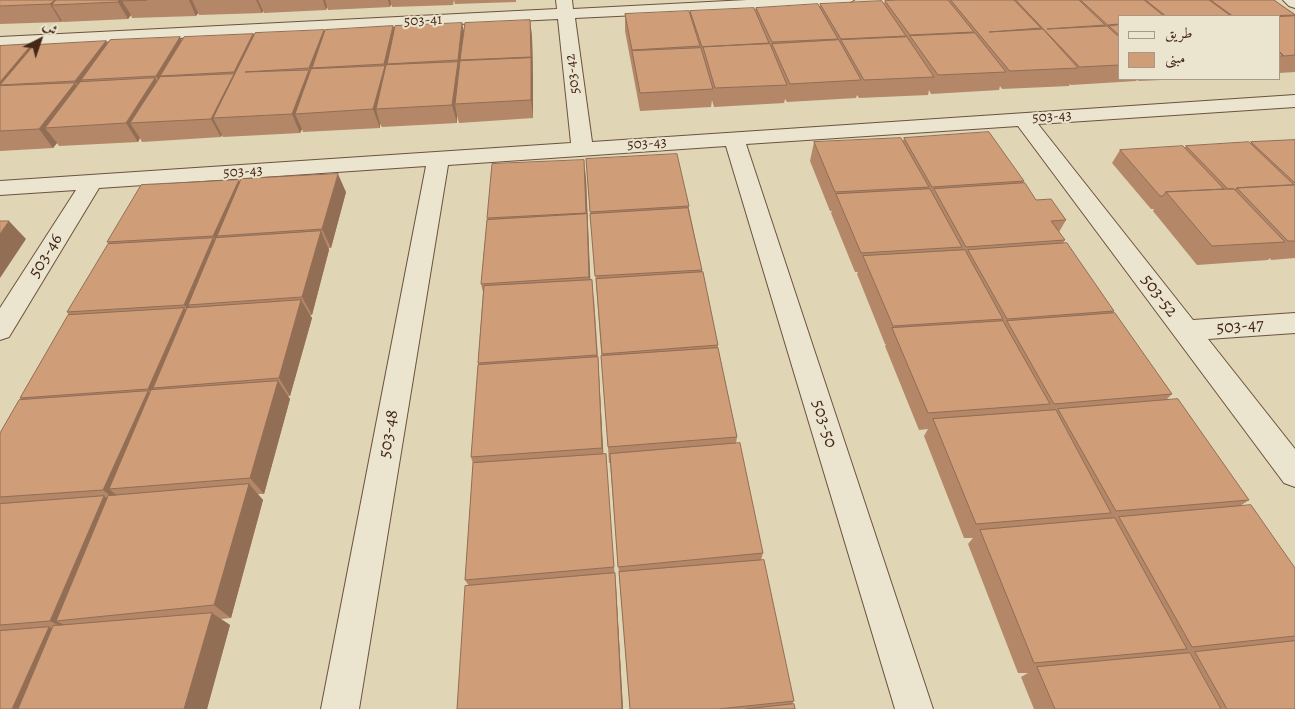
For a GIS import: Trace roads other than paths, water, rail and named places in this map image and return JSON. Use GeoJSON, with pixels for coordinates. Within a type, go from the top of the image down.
{"type":"FeatureCollection","features":[{"type":"Feature","properties":{"kind":"street","name":"503-41"},"geometry":{"type":"LineString","coordinates":[[0,42],[565,7],[846,0]]}},
{"type":"Feature","properties":{"kind":"street"},"geometry":{"type":"LineString","coordinates":[[1291,0],[1295,3]]}},
{"type":"Feature","properties":{"kind":"street","name":"503-42"},"geometry":{"type":"LineString","coordinates":[[565,7],[582,149]]}},
{"type":"Feature","properties":{"kind":"street","name":"503-43"},"geometry":{"type":"LineString","coordinates":[[0,188],[1295,100]]}},
{"type":"Feature","properties":{"kind":"street","name":"503-52"},"geometry":{"type":"LineString","coordinates":[[1023,119],[1295,473]]}},
{"type":"Feature","properties":{"kind":"street","name":"503-50"},"geometry":{"type":"LineString","coordinates":[[734,138],[914,709]]}},
{"type":"Feature","properties":{"kind":"street","name":"503-48"},"geometry":{"type":"LineString","coordinates":[[340,709],[438,158]]}},
{"type":"Feature","properties":{"kind":"street","name":"503-46"},"geometry":{"type":"LineString","coordinates":[[0,330],[92,182]]}},
{"type":"Feature","properties":{"kind":"street","name":"503-47"},"geometry":{"type":"LineString","coordinates":[[1186,331],[1295,322]]}}]}
